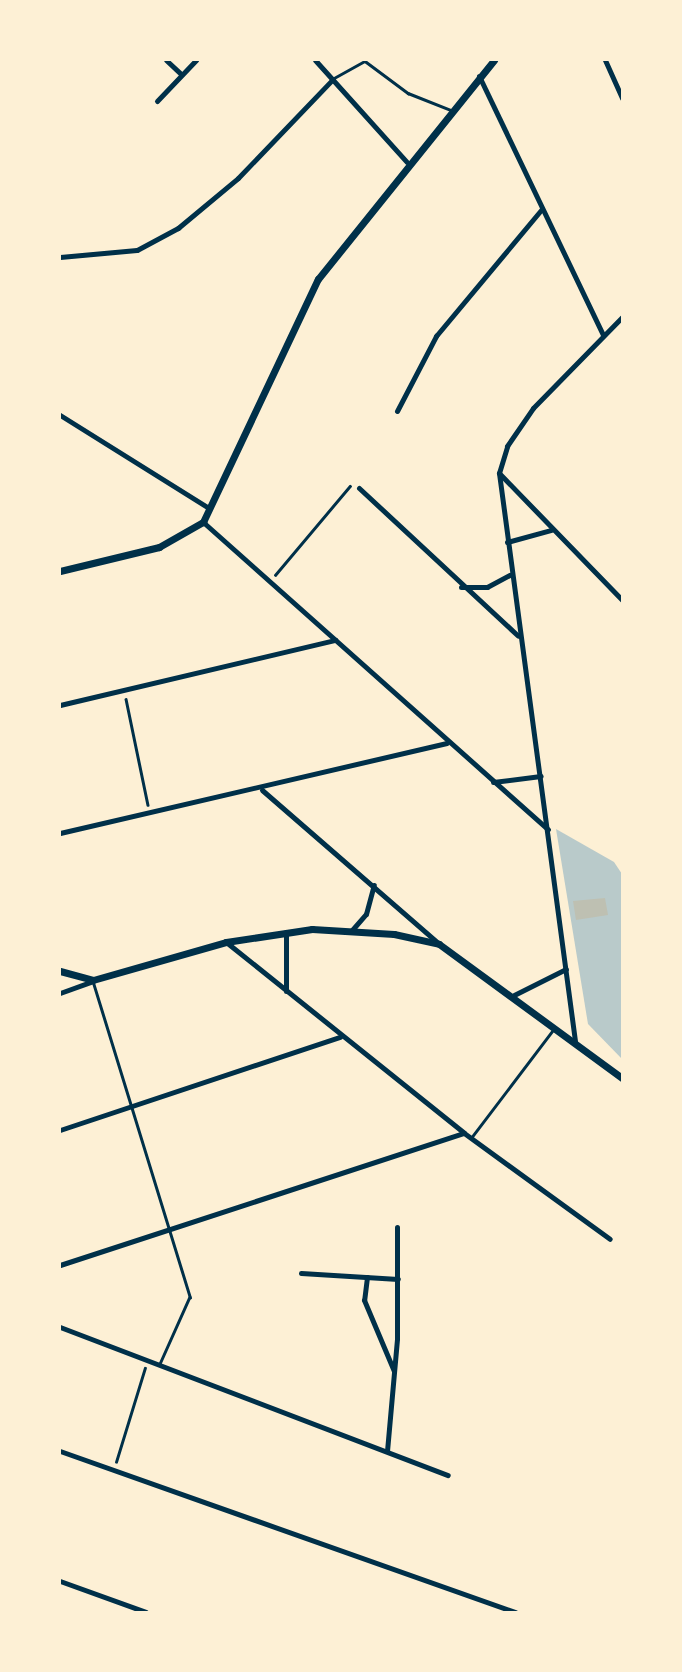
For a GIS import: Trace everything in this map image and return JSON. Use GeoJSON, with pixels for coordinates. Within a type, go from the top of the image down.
{"type":"FeatureCollection","features":[{"type":"Feature","properties":{"kind":"street"},"geometry":{"type":"LineString","coordinates":[[166,60],[181,74]]}},
{"type":"Feature","properties":{"kind":"street"},"geometry":{"type":"LineString","coordinates":[[157,101],[196,60]]}},
{"type":"Feature","properties":{"kind":"street"},"geometry":{"type":"LineString","coordinates":[[315,60],[407,162]]}},
{"type":"Feature","properties":{"kind":"street"},"geometry":{"type":"LineString","coordinates":[[60,571],[159,547],[203,522],[318,279],[407,162],[494,60]]}},
{"type":"Feature","properties":{"kind":"street"},"geometry":{"type":"LineString","coordinates":[[604,60],[622,98]]}},
{"type":"Feature","properties":{"kind":"street"},"geometry":{"type":"LineString","coordinates":[[479,76],[603,335]]}},
{"type":"Feature","properties":{"kind":"street"},"geometry":{"type":"LineString","coordinates":[[60,257],[149,245],[238,178],[334,79]]}},
{"type":"Feature","properties":{"kind":"street"},"geometry":{"type":"LineString","coordinates":[[397,411],[436,336],[541,210]]}},
{"type":"Feature","properties":{"kind":"street"},"geometry":{"type":"LineString","coordinates":[[575,1041],[541,776],[518,636],[499,473],[507,446],[533,408],[622,317]]}},
{"type":"Feature","properties":{"kind":"street"},"geometry":{"type":"LineString","coordinates":[[60,415],[209,508]]}},
{"type":"Feature","properties":{"kind":"street"},"geometry":{"type":"LineString","coordinates":[[499,473],[551,530],[622,600]]}},
{"type":"Feature","properties":{"kind":"street"},"geometry":{"type":"LineString","coordinates":[[359,488],[461,587],[518,636]]}},
{"type":"Feature","properties":{"kind":"street"},"geometry":{"type":"LineString","coordinates":[[203,522],[271,580],[447,743],[548,829]]}},
{"type":"Feature","properties":{"kind":"street"},"geometry":{"type":"LineString","coordinates":[[507,542],[551,530]]}},
{"type":"Feature","properties":{"kind":"street"},"geometry":{"type":"LineString","coordinates":[[461,587],[487,587],[510,575]]}},
{"type":"Feature","properties":{"kind":"street"},"geometry":{"type":"LineString","coordinates":[[60,705],[335,640]]}},
{"type":"Feature","properties":{"kind":"street"},"geometry":{"type":"LineString","coordinates":[[60,833],[262,790],[447,743]]}},
{"type":"Feature","properties":{"kind":"street"},"geometry":{"type":"LineString","coordinates":[[493,782],[541,776]]}},
{"type":"Feature","properties":{"kind":"street"},"geometry":{"type":"LineString","coordinates":[[262,790],[439,944],[514,995],[622,1078]]}},
{"type":"Feature","properties":{"kind":"street"},"geometry":{"type":"LineString","coordinates":[[352,930],[366,914],[374,885]]}},
{"type":"Feature","properties":{"kind":"street"},"geometry":{"type":"LineString","coordinates":[[60,993],[93,980],[226,942],[286,932],[352,930],[439,944]]}},
{"type":"Feature","properties":{"kind":"street"},"geometry":{"type":"LineString","coordinates":[[286,932],[286,993]]}},
{"type":"Feature","properties":{"kind":"street"},"geometry":{"type":"LineString","coordinates":[[226,942],[340,1037],[464,1133],[610,1239]]}},
{"type":"Feature","properties":{"kind":"street"},"geometry":{"type":"LineString","coordinates":[[514,995],[566,969]]}},
{"type":"Feature","properties":{"kind":"street"},"geometry":{"type":"LineString","coordinates":[[60,971],[93,980]]}},
{"type":"Feature","properties":{"kind":"street"},"geometry":{"type":"LineString","coordinates":[[60,1130],[340,1037]]}},
{"type":"Feature","properties":{"kind":"street"},"geometry":{"type":"LineString","coordinates":[[60,1265],[464,1133]]}},
{"type":"Feature","properties":{"kind":"street"},"geometry":{"type":"LineString","coordinates":[[387,1451],[394,1372],[397,1227]]}},
{"type":"Feature","properties":{"kind":"street"},"geometry":{"type":"LineString","coordinates":[[301,1273],[398,1279]]}},
{"type":"Feature","properties":{"kind":"street"},"geometry":{"type":"LineString","coordinates":[[367,1277],[364,1300],[394,1372]]}},
{"type":"Feature","properties":{"kind":"street"},"geometry":{"type":"LineString","coordinates":[[60,1327],[147,1363],[448,1475]]}},
{"type":"Feature","properties":{"kind":"street"},"geometry":{"type":"LineString","coordinates":[[60,1451],[515,1612]]}},
{"type":"Feature","properties":{"kind":"street"},"geometry":{"type":"LineString","coordinates":[[60,1581],[146,1612]]}},
{"type":"Feature","properties":{"kind":"lane"},"geometry":{"type":"LineString","coordinates":[[334,79],[365,61],[408,93],[451,110]]}},
{"type":"Feature","properties":{"kind":"lane"},"geometry":{"type":"LineString","coordinates":[[93,980],[166,1230],[190,1297],[159,1367]]}},
{"type":"Feature","properties":{"kind":"lane"},"geometry":{"type":"LineString","coordinates":[[471,1138],[556,1027]]}},
{"type":"Feature","properties":{"kind":"path"},"geometry":{"type":"LineString","coordinates":[[271,580],[351,486],[359,488]]}},
{"type":"Feature","properties":{"kind":"path"},"geometry":{"type":"LineString","coordinates":[[124,689],[150,812]]}},
{"type":"Feature","properties":{"kind":"path"},"geometry":{"type":"LineString","coordinates":[[113,1471],[147,1363]]}},
{"type":"Feature","properties":{"kind":"shaded area"},"geometry":{"type":"Polygon","coordinates":[[[556,829],[614,862],[622,874],[622,1059],[588,1024],[556,829]]]}},
{"type":"Feature","properties":{"kind":"building"},"geometry":{"type":"Polygon","coordinates":[[[605,898],[608,915],[576,920],[573,901],[605,898]]]}}]}
